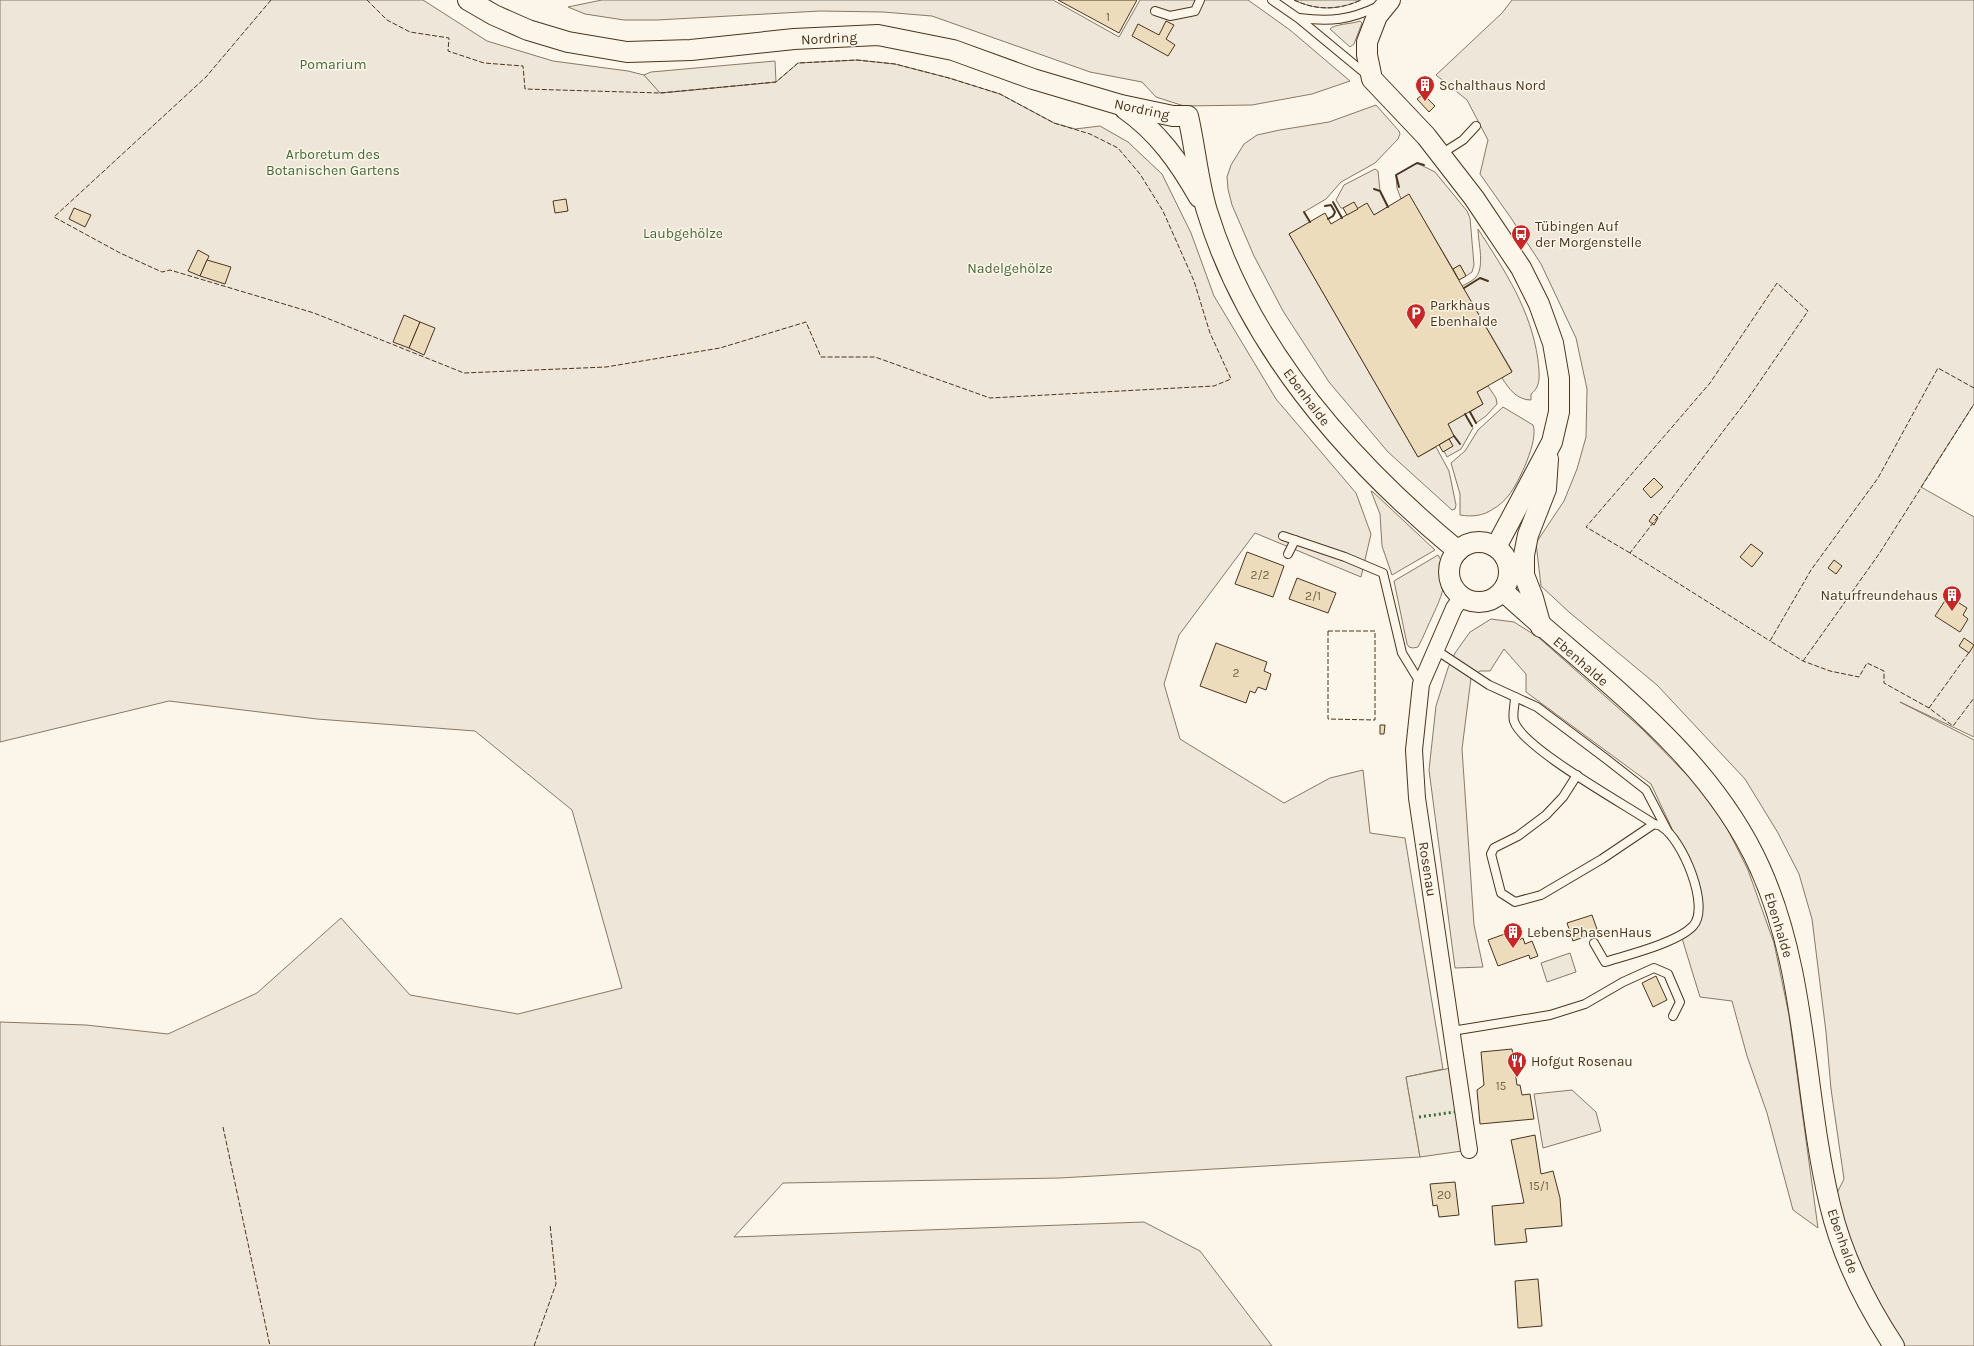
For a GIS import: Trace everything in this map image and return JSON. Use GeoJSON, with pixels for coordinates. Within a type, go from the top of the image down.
{"type":"FeatureCollection","features":[{"type":"Feature","properties":{"kind":"street","name":"Nordring"},"geometry":{"type":"LineString","coordinates":[[468,0],[494,15],[528,30],[568,42],[627,52],[691,50],[794,39],[878,35],[953,50],[1033,79],[1121,105],[1173,116],[1188,116]]}},
{"type":"Feature","properties":{"kind":"street"},"geometry":{"type":"LineString","coordinates":[[1390,0],[1378,16],[1367,42],[1367,55],[1372,79],[1426,136],[1474,198],[1521,268],[1539,304],[1552,338],[1559,378],[1559,412],[1548,452],[1546,489],[1528,535],[1524,555],[1524,575],[1533,598],[1541,627]]}},
{"type":"Feature","properties":{"kind":"street","name":"Ebenhalde"},"geometry":{"type":"LineString","coordinates":[[1121,105],[1143,122],[1162,141],[1184,170],[1206,209],[1231,273],[1244,299],[1279,360],[1300,390],[1339,438],[1370,471],[1458,551]]}},
{"type":"Feature","properties":{"kind":"street","name":"Ebenhalde"},"geometry":{"type":"LineString","coordinates":[[1188,116],[1206,209]]}},
{"type":"Feature","properties":{"kind":"street"},"geometry":{"type":"LineString","coordinates":[[1496,547],[1548,452]]}},
{"type":"Feature","properties":{"kind":"street"},"geometry":{"type":"LineString","coordinates":[[1479,542],[1487,543],[1496,547],[1506,558],[1509,572],[1508,581],[1503,591],[1486,601],[1476,601],[1462,597],[1452,584],[1450,574],[1451,564],[1458,551],[1469,544],[1479,542]]}},
{"type":"Feature","properties":{"kind":"street","name":"Ebenhalde"},"geometry":{"type":"LineString","coordinates":[[1503,591],[1541,627],[1652,722],[1681,751],[1727,809],[1759,867],[1780,921],[1796,985],[1818,1145],[1830,1207],[1853,1273],[1867,1302],[1894,1346]]}},
{"type":"Feature","properties":{"kind":"street","name":"Rosenau"},"geometry":{"type":"LineString","coordinates":[[1462,597],[1454,608],[1421,684],[1414,750],[1416,779],[1469,1150]]}},
{"type":"Feature","properties":{"kind":"lane"},"geometry":{"type":"LineString","coordinates":[[1155,11],[1170,16],[1195,11],[1200,0]]}},
{"type":"Feature","properties":{"kind":"lane"},"geometry":{"type":"LineString","coordinates":[[1272,0],[1298,18],[1372,79]]}},
{"type":"Feature","properties":{"kind":"lane"},"geometry":{"type":"LineString","coordinates":[[1298,18],[1336,21],[1367,12],[1390,0]]}},
{"type":"Feature","properties":{"kind":"lane"},"geometry":{"type":"LineString","coordinates":[[1441,155],[1463,140],[1476,126]]}},
{"type":"Feature","properties":{"kind":"lane"},"geometry":{"type":"LineString","coordinates":[[1283,536],[1383,573],[1402,653],[1421,684]]}},
{"type":"Feature","properties":{"kind":"lane"},"geometry":{"type":"LineString","coordinates":[[1288,554],[1295,540]]}},
{"type":"Feature","properties":{"kind":"lane"},"geometry":{"type":"LineString","coordinates":[[1436,650],[1489,685],[1536,708],[1646,790],[1688,863],[1693,878],[1698,907],[1698,917],[1694,925],[1688,930],[1667,941],[1605,962],[1594,943]]}},
{"type":"Feature","properties":{"kind":"lane"},"geometry":{"type":"LineString","coordinates":[[1515,697],[1514,721],[1521,732],[1552,760],[1654,824],[1662,826],[1669,832]]}},
{"type":"Feature","properties":{"kind":"lane"},"geometry":{"type":"LineString","coordinates":[[1577,775],[1563,797],[1546,815],[1518,836],[1494,848],[1491,854],[1501,893],[1515,902],[1541,895],[1602,859],[1654,824]]}},
{"type":"Feature","properties":{"kind":"lane"},"geometry":{"type":"LineString","coordinates":[[1452,1031],[1550,1015],[1585,1004],[1623,982],[1654,968],[1668,974],[1676,990],[1680,1002],[1673,1016]]}},
{"type":"Feature","properties":{"kind":"green space"},"geometry":{"type":"Polygon","coordinates":[[[0,0],[423,0],[487,41],[553,61],[628,71],[644,75],[661,93],[776,82],[798,63],[857,60],[895,64],[949,78],[1000,94],[1054,123],[1075,129],[1100,126],[1128,142],[1162,174],[1191,233],[1214,296],[1276,399],[1356,493],[1371,534],[1361,577],[1255,533],[1179,635],[1164,684],[1180,739],[1284,803],[1330,778],[1363,770],[1370,833],[1405,838],[1443,1069],[1406,1077],[1420,1157],[1060,1178],[783,1183],[734,1237],[1144,1222],[1200,1251],[1272,1346],[0,1346],[0,1022],[86,1025],[168,1034],[257,993],[341,918],[410,995],[518,1014],[622,988],[572,810],[475,731],[317,719],[169,701],[0,742],[0,0]]]}},
{"type":"Feature","properties":{"kind":"green space"},"geometry":{"type":"Polygon","coordinates":[[[602,0],[1053,0],[1119,37],[1140,0],[1248,0],[1290,30],[1350,81],[1312,94],[1252,105],[1184,106],[1156,97],[1142,82],[1090,72],[932,16],[883,12],[820,11],[657,20],[624,20],[585,14],[568,7],[602,0]]]}},
{"type":"Feature","properties":{"kind":"green space"},"geometry":{"type":"Polygon","coordinates":[[[1294,0],[1361,0],[1344,6],[1328,8],[1311,6],[1294,0]]]}},
{"type":"Feature","properties":{"kind":"green space"},"geometry":{"type":"Polygon","coordinates":[[[1512,0],[1974,0],[1974,404],[1921,487],[1974,517],[1974,737],[1900,702],[1974,740],[1974,1346],[1894,1346],[1830,1207],[1844,1179],[1831,1089],[1826,1032],[1812,919],[1799,874],[1778,833],[1745,779],[1657,685],[1569,612],[1541,586],[1536,543],[1564,501],[1577,469],[1586,437],[1587,389],[1576,338],[1541,264],[1480,174],[1488,140],[1467,100],[1436,75],[1502,13],[1512,0]]]}},
{"type":"Feature","properties":{"kind":"green space"},"geometry":{"type":"Polygon","coordinates":[[[1360,21],[1362,23],[1354,44],[1350,47],[1330,29],[1335,26],[1360,21]]]}},
{"type":"Feature","properties":{"kind":"green space"},"geometry":{"type":"Polygon","coordinates":[[[1376,105],[1399,131],[1400,134],[1398,139],[1375,163],[1341,182],[1326,199],[1304,212],[1310,222],[1289,234],[1418,457],[1436,447],[1449,471],[1456,505],[1455,509],[1452,510],[1388,452],[1329,382],[1283,311],[1254,256],[1232,205],[1228,189],[1227,177],[1231,165],[1244,144],[1257,135],[1329,122],[1376,105]]]}},
{"type":"Feature","properties":{"kind":"green space"},"geometry":{"type":"Polygon","coordinates":[[[1417,163],[1435,172],[1467,211],[1470,218],[1474,265],[1472,272],[1466,276],[1460,265],[1453,269],[1409,195],[1401,199],[1397,188],[1396,175],[1417,163]]]}},
{"type":"Feature","properties":{"kind":"green space"},"geometry":{"type":"Polygon","coordinates":[[[1375,169],[1378,171],[1380,191],[1388,207],[1374,215],[1358,209],[1341,208],[1336,200],[1344,185],[1375,169]]]}},
{"type":"Feature","properties":{"kind":"green space"},"geometry":{"type":"Polygon","coordinates":[[[1478,229],[1516,292],[1535,342],[1539,374],[1537,387],[1531,394],[1531,400],[1526,400],[1514,393],[1502,378],[1512,371],[1462,286],[1474,279],[1478,275],[1480,269],[1481,262],[1478,229]]]}},
{"type":"Feature","properties":{"kind":"green space"},"geometry":{"type":"Polygon","coordinates":[[[1488,386],[1496,398],[1497,404],[1486,416],[1476,423],[1470,412],[1483,404],[1477,392],[1488,386]]]}},
{"type":"Feature","properties":{"kind":"green space"},"geometry":{"type":"Polygon","coordinates":[[[1503,407],[1533,425],[1533,440],[1527,461],[1513,489],[1500,505],[1481,515],[1460,515],[1460,494],[1451,463],[1465,451],[1478,430],[1503,407]]]}},
{"type":"Feature","properties":{"kind":"green space"},"geometry":{"type":"Polygon","coordinates":[[[1465,414],[1473,428],[1461,449],[1447,457],[1444,451],[1453,446],[1449,439],[1454,436],[1448,424],[1465,414]]]}},
{"type":"Feature","properties":{"kind":"green space"},"geometry":{"type":"Polygon","coordinates":[[[1371,491],[1435,550],[1392,575],[1382,546],[1380,514],[1371,491]]]}},
{"type":"Feature","properties":{"kind":"green space"},"geometry":{"type":"Polygon","coordinates":[[[1438,555],[1442,563],[1445,578],[1442,593],[1418,647],[1409,647],[1407,644],[1394,581],[1438,555]]]}},
{"type":"Feature","properties":{"kind":"green space"},"geometry":{"type":"Polygon","coordinates":[[[1491,619],[1514,622],[1538,637],[1641,728],[1695,783],[1725,824],[1748,870],[1774,943],[1789,1015],[1818,1228],[1793,1210],[1767,1113],[1747,1056],[1732,1001],[1700,997],[1681,935],[1698,917],[1688,863],[1651,784],[1526,692],[1526,674],[1504,649],[1490,671],[1480,671],[1471,678],[1462,749],[1474,925],[1483,967],[1455,968],[1429,770],[1436,706],[1448,668],[1455,653],[1470,632],[1491,619]]]}},
{"type":"Feature","properties":{"kind":"green space"},"geometry":{"type":"Polygon","coordinates":[[[1572,1090],[1596,1112],[1601,1131],[1543,1148],[1534,1094],[1572,1090]]]}},
{"type":"Feature","properties":{"kind":"shaded area"},"geometry":{"type":"Polygon","coordinates":[[[775,61],[776,82],[660,93],[644,75],[651,72],[775,61]]]}},
{"type":"Feature","properties":{"kind":"shaded area"},"geometry":{"type":"Polygon","coordinates":[[[1570,953],[1576,972],[1547,982],[1541,963],[1570,953]]]}},
{"type":"Feature","properties":{"kind":"shaded area"},"geometry":{"type":"Polygon","coordinates":[[[1456,1067],[1469,1150],[1420,1157],[1406,1077],[1456,1067]]]}},
{"type":"Feature","properties":{"kind":"building"},"geometry":{"type":"Polygon","coordinates":[[[1058,0],[1137,0],[1119,33],[1058,0]]]}},
{"type":"Feature","properties":{"kind":"building"},"geometry":{"type":"Polygon","coordinates":[[[1166,21],[1174,25],[1166,39],[1175,45],[1168,56],[1132,36],[1138,24],[1159,35],[1166,21]]]}},
{"type":"Feature","properties":{"kind":"building","name":"Schalthaus Nord"},"geometry":{"type":"Polygon","coordinates":[[[1423,94],[1435,106],[1429,112],[1417,99],[1423,94]]]}},
{"type":"Feature","properties":{"kind":"building","name":"Parkhaus Ebenhalde"},"geometry":{"type":"Polygon","coordinates":[[[1409,194],[1512,372],[1477,392],[1483,404],[1448,424],[1454,436],[1418,457],[1289,234],[1325,213],[1331,224],[1367,203],[1374,215],[1409,194]]]}},
{"type":"Feature","properties":{"kind":"building"},"geometry":{"type":"Polygon","coordinates":[[[566,199],[568,211],[555,213],[553,201],[566,199]]]}},
{"type":"Feature","properties":{"kind":"building"},"geometry":{"type":"Polygon","coordinates":[[[1354,202],[1358,209],[1347,215],[1343,208],[1354,202]]]}},
{"type":"Feature","properties":{"kind":"building"},"geometry":{"type":"Polygon","coordinates":[[[74,208],[91,215],[85,227],[69,219],[74,208]]]}},
{"type":"Feature","properties":{"kind":"building"},"geometry":{"type":"Polygon","coordinates":[[[198,250],[209,256],[200,276],[188,271],[198,250]]]}},
{"type":"Feature","properties":{"kind":"building"},"geometry":{"type":"Polygon","coordinates":[[[207,260],[231,267],[225,284],[200,276],[207,260]]]}},
{"type":"Feature","properties":{"kind":"building"},"geometry":{"type":"Polygon","coordinates":[[[1460,265],[1466,276],[1459,280],[1453,269],[1460,265]]]}},
{"type":"Feature","properties":{"kind":"building"},"geometry":{"type":"Polygon","coordinates":[[[404,315],[420,322],[409,348],[393,342],[404,315]]]}},
{"type":"Feature","properties":{"kind":"building"},"geometry":{"type":"Polygon","coordinates":[[[420,322],[435,328],[424,355],[409,348],[420,322]]]}},
{"type":"Feature","properties":{"kind":"building"},"geometry":{"type":"Polygon","coordinates":[[[1449,439],[1453,446],[1443,452],[1439,445],[1449,439]]]}},
{"type":"Feature","properties":{"kind":"building"},"geometry":{"type":"Polygon","coordinates":[[[1654,478],[1663,487],[1651,498],[1643,489],[1654,478]]]}},
{"type":"Feature","properties":{"kind":"building"},"geometry":{"type":"Polygon","coordinates":[[[1654,514],[1658,518],[1654,525],[1649,521],[1654,514]]]}},
{"type":"Feature","properties":{"kind":"building"},"geometry":{"type":"Polygon","coordinates":[[[1751,544],[1763,553],[1752,567],[1740,557],[1751,544]]]}},
{"type":"Feature","properties":{"kind":"building"},"geometry":{"type":"Polygon","coordinates":[[[1247,552],[1284,566],[1273,597],[1235,584],[1247,552]]]}},
{"type":"Feature","properties":{"kind":"building"},"geometry":{"type":"Polygon","coordinates":[[[1834,560],[1842,566],[1836,574],[1828,568],[1834,560]]]}},
{"type":"Feature","properties":{"kind":"building"},"geometry":{"type":"Polygon","coordinates":[[[1297,578],[1336,593],[1328,613],[1289,599],[1297,578]]]}},
{"type":"Feature","properties":{"kind":"building","name":"Naturfreundehaus"},"geometry":{"type":"Polygon","coordinates":[[[1948,596],[1967,608],[1963,615],[1968,619],[1960,632],[1935,616],[1948,596]]]}},
{"type":"Feature","properties":{"kind":"building"},"geometry":{"type":"Polygon","coordinates":[[[1964,638],[1974,645],[1969,653],[1959,646],[1964,638]]]}},
{"type":"Feature","properties":{"kind":"building"},"geometry":{"type":"Polygon","coordinates":[[[1216,643],[1267,662],[1264,671],[1271,674],[1266,690],[1258,687],[1255,693],[1250,691],[1246,703],[1200,686],[1216,643]]]}},
{"type":"Feature","properties":{"kind":"building"},"geometry":{"type":"Polygon","coordinates":[[[1380,725],[1385,725],[1384,734],[1380,734],[1380,725]]]}},
{"type":"Feature","properties":{"kind":"building"},"geometry":{"type":"Polygon","coordinates":[[[1592,915],[1598,932],[1573,941],[1567,923],[1592,915]]]}},
{"type":"Feature","properties":{"kind":"building","name":"LebensPhasenHaus"},"geometry":{"type":"Polygon","coordinates":[[[1516,930],[1519,940],[1523,938],[1525,944],[1532,941],[1538,956],[1530,959],[1529,955],[1498,966],[1488,940],[1516,930]]]}},
{"type":"Feature","properties":{"kind":"building"},"geometry":{"type":"Polygon","coordinates":[[[1656,976],[1667,1000],[1653,1007],[1642,983],[1656,976]]]}},
{"type":"Feature","properties":{"kind":"building"},"geometry":{"type":"Polygon","coordinates":[[[1512,1049],[1517,1085],[1520,1085],[1522,1095],[1530,1094],[1534,1119],[1480,1124],[1477,1090],[1484,1085],[1481,1052],[1512,1049]]]}},
{"type":"Feature","properties":{"kind":"building"},"geometry":{"type":"Polygon","coordinates":[[[1535,1135],[1541,1174],[1553,1171],[1560,1198],[1562,1226],[1525,1229],[1527,1242],[1495,1245],[1492,1206],[1524,1203],[1511,1140],[1535,1135]]]}},
{"type":"Feature","properties":{"kind":"building"},"geometry":{"type":"Polygon","coordinates":[[[1455,1182],[1459,1215],[1439,1217],[1437,1205],[1433,1206],[1430,1184],[1455,1182]]]}},
{"type":"Feature","properties":{"kind":"building"},"geometry":{"type":"Polygon","coordinates":[[[1538,1279],[1542,1326],[1518,1328],[1515,1281],[1538,1279]]]}},
{"type":"Feature","properties":{"kind":"hedge"},"geometry":{"type":"LineString","coordinates":[[1419,1117],[1455,1112]]}},
{"type":"Feature","properties":{"kind":"fence"},"geometry":{"type":"LineString","coordinates":[[271,0],[206,77],[54,217],[120,253],[162,272],[170,270],[314,313],[464,373],[606,367],[720,348],[806,322],[821,357],[875,357],[990,398],[1214,386],[1231,379],[1210,333],[1194,281],[1163,211],[1140,174],[1118,148],[1090,134],[1054,123],[1000,94],[949,78],[895,64],[857,60],[798,63],[776,82],[660,93],[525,89],[523,66],[484,63],[448,51],[449,38],[410,32],[387,20],[367,0]]}},
{"type":"Feature","properties":{"kind":"fence"},"geometry":{"type":"LineString","coordinates":[[1294,0],[1311,6],[1328,8],[1344,6],[1361,0]]}},
{"type":"Feature","properties":{"kind":"fence"},"geometry":{"type":"LineString","coordinates":[[1630,553],[1586,527],[1710,383],[1777,283],[1808,311],[1747,400],[1630,553],[1770,641]]}},
{"type":"Feature","properties":{"kind":"fence"},"geometry":{"type":"LineString","coordinates":[[1974,388],[1938,368],[1878,478],[1811,570],[1770,641],[1803,661],[1830,671],[1859,677],[1867,663],[1884,671],[1884,683],[1929,708],[1953,726],[1974,698]]}},
{"type":"Feature","properties":{"kind":"fence"},"geometry":{"type":"LineString","coordinates":[[1803,661],[1879,554],[1974,404]]}},
{"type":"Feature","properties":{"kind":"fence"},"geometry":{"type":"LineString","coordinates":[[1328,631],[1375,631],[1375,720],[1328,719],[1328,631]]}},
{"type":"Feature","properties":{"kind":"fence"},"geometry":{"type":"LineString","coordinates":[[1929,708],[1970,651]]}},
{"type":"Feature","properties":{"kind":"fence"},"geometry":{"type":"LineString","coordinates":[[223,1127],[270,1346]]}},
{"type":"Feature","properties":{"kind":"fence"},"geometry":{"type":"LineString","coordinates":[[534,1346],[556,1284],[550,1224]]}},
{"type":"Feature","properties":{"kind":"wall"},"geometry":{"type":"LineString","coordinates":[[1399,187],[1396,175],[1417,163],[1424,165]]}},
{"type":"Feature","properties":{"kind":"wall"},"geometry":{"type":"LineString","coordinates":[[1374,189],[1380,191],[1388,207]]}},
{"type":"Feature","properties":{"kind":"wall"},"geometry":{"type":"LineString","coordinates":[[1333,202],[1342,218]]}},
{"type":"Feature","properties":{"kind":"wall"},"geometry":{"type":"LineString","coordinates":[[1325,206],[1331,205],[1335,212],[1333,216],[1328,219]]}},
{"type":"Feature","properties":{"kind":"wall"},"geometry":{"type":"LineString","coordinates":[[1304,212],[1310,222]]}},
{"type":"Feature","properties":{"kind":"wall"},"geometry":{"type":"LineString","coordinates":[[1464,288],[1480,278],[1488,281]]}},
{"type":"Feature","properties":{"kind":"wall"},"geometry":{"type":"LineString","coordinates":[[1470,412],[1476,423]]}},
{"type":"Feature","properties":{"kind":"wall"},"geometry":{"type":"LineString","coordinates":[[1465,414],[1472,426]]}},
{"type":"Feature","properties":{"kind":"wall"},"geometry":{"type":"LineString","coordinates":[[1454,436],[1460,444]]}},
{"type":"Feature","properties":{"kind":"place","name":"Schalthaus Nord"},"geometry":{"type":"Point","coordinates":[1425,102]}},
{"type":"Feature","properties":{"kind":"place","name":"Tübingen Auf der Morgenstelle"},"geometry":{"type":"Point","coordinates":[1521,251]}},
{"type":"Feature","properties":{"kind":"place","name":"Parkhaus Ebenhalde"},"geometry":{"type":"Point","coordinates":[1416,330]}},
{"type":"Feature","properties":{"kind":"place","name":"Naturfreundehaus"},"geometry":{"type":"Point","coordinates":[1952,612]}},
{"type":"Feature","properties":{"kind":"place","name":"LebensPhasenHaus"},"geometry":{"type":"Point","coordinates":[1513,949]}},
{"type":"Feature","properties":{"kind":"place","name":"Hofgut Rosenau"},"geometry":{"type":"Point","coordinates":[1517,1078]}},
{"type":"Feature","properties":{"kind":"park label","name":"Pomarium"},"geometry":{"type":"Point","coordinates":[333,64]}},
{"type":"Feature","properties":{"kind":"park label","name":"Arboretum des Botanischen Gartens"},"geometry":{"type":"Point","coordinates":[333,162]}},
{"type":"Feature","properties":{"kind":"park label","name":"Laubgehölze"},"geometry":{"type":"Point","coordinates":[683,233]}},
{"type":"Feature","properties":{"kind":"park label","name":"Nadelgehölze"},"geometry":{"type":"Point","coordinates":[1010,268]}}]}
